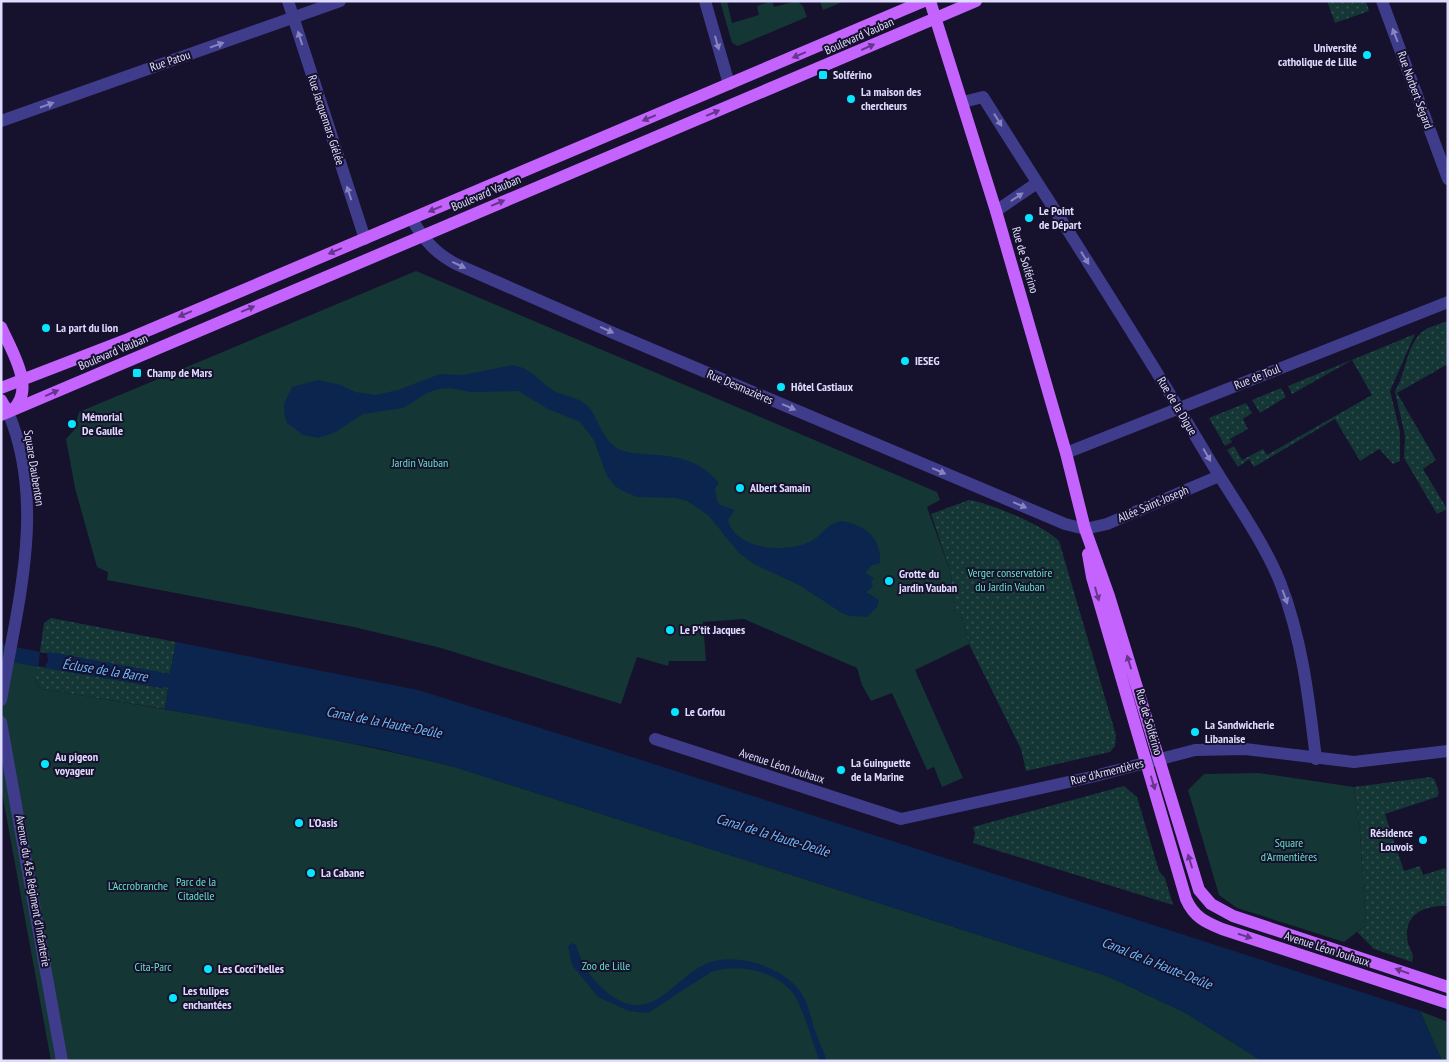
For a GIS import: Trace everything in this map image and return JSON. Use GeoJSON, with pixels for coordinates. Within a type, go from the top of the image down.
{"type":"FeatureCollection","features":[{"type":"Feature","properties":{"kind":"main road","name":"Boulevard Vauban"},"geometry":{"type":"LineString","coordinates":[[1,388],[365,239],[924,1]]}},
{"type":"Feature","properties":{"kind":"main road","name":"Rue de Solférino"},"geometry":{"type":"LineString","coordinates":[[930,1],[996,211],[1066,453],[1085,529],[1092,577],[1199,890],[1211,904]]}},
{"type":"Feature","properties":{"kind":"main road","name":"Boulevard Vauban"},"geometry":{"type":"LineString","coordinates":[[4,414],[421,235],[976,1]]}},
{"type":"Feature","properties":{"kind":"main road"},"geometry":{"type":"LineString","coordinates":[[1,327],[24,386],[22,396],[15,407],[4,414],[1,400]]}},
{"type":"Feature","properties":{"kind":"main road","name":"Rue de Solférino"},"geometry":{"type":"LineString","coordinates":[[1153,760],[1186,899],[1191,910],[1200,918]]}},
{"type":"Feature","properties":{"kind":"main road","name":"Avenue Léon Jouhaux"},"geometry":{"type":"LineString","coordinates":[[1211,904],[1233,916],[1448,987]]}},
{"type":"Feature","properties":{"kind":"main road","name":"Avenue Léon Jouhaux"},"geometry":{"type":"LineString","coordinates":[[1200,918],[1222,929],[1448,1003]]}},
{"type":"Feature","properties":{"kind":"street","name":"Rue Jacquemars Giélée"},"geometry":{"type":"LineString","coordinates":[[288,1],[365,239]]}},
{"type":"Feature","properties":{"kind":"street","name":"Rue Patou"},"geometry":{"type":"LineString","coordinates":[[1,121],[340,1]]}},
{"type":"Feature","properties":{"kind":"street"},"geometry":{"type":"LineString","coordinates":[[705,1],[729,84]]}},
{"type":"Feature","properties":{"kind":"street","name":"Rue Norbert Ségard"},"geometry":{"type":"LineString","coordinates":[[1382,1],[1448,179]]}},
{"type":"Feature","properties":{"kind":"street","name":"Rue de la Digue"},"geometry":{"type":"LineString","coordinates":[[963,102],[984,97],[1179,408],[1273,566],[1288,606],[1306,685],[1316,759]]}},
{"type":"Feature","properties":{"kind":"street"},"geometry":{"type":"LineString","coordinates":[[996,211],[1037,183]]}},
{"type":"Feature","properties":{"kind":"street","name":"Rue Desmazières"},"geometry":{"type":"LineString","coordinates":[[412,219],[421,235],[439,254],[465,268],[1040,514],[1065,524],[1085,529]]}},
{"type":"Feature","properties":{"kind":"street","name":"Rue de Toul"},"geometry":{"type":"LineString","coordinates":[[1066,453],[1448,302]]}},
{"type":"Feature","properties":{"kind":"street","name":"Square Daubenton"},"geometry":{"type":"LineString","coordinates":[[1,700],[28,542],[27,510],[18,444],[4,414]]}},
{"type":"Feature","properties":{"kind":"street","name":"Allée Saint-Joseph"},"geometry":{"type":"LineString","coordinates":[[1085,529],[1107,524],[1219,476]]}},
{"type":"Feature","properties":{"kind":"street","name":"Avenue du 43e Régiment d'Infanterie"},"geometry":{"type":"LineString","coordinates":[[1,722],[62,1061]]}},
{"type":"Feature","properties":{"kind":"street","name":"Avenue Léon Jouhaux"},"geometry":{"type":"LineString","coordinates":[[655,739],[901,819]]}},
{"type":"Feature","properties":{"kind":"street","name":"Rue d'Armentières"},"geometry":{"type":"LineString","coordinates":[[901,819],[1091,777],[1195,750],[1231,749],[1276,752],[1316,759],[1370,762],[1448,751]]}},
{"type":"Feature","properties":{"kind":"green space"},"geometry":{"type":"Polygon","coordinates":[[[720,1],[727,1],[732,23],[759,15],[757,6],[772,1],[774,7],[797,1],[803,6],[807,17],[738,46],[732,43],[720,1]]]}},
{"type":"Feature","properties":{"kind":"green space"},"geometry":{"type":"Polygon","coordinates":[[[820,1],[845,1],[823,10],[820,1]]]}},
{"type":"Feature","properties":{"kind":"green space"},"geometry":{"type":"Polygon","coordinates":[[[1327,1],[1366,1],[1369,11],[1335,23],[1327,1]]]}},
{"type":"Feature","properties":{"kind":"green space","name":"Jardin Vauban"},"geometry":{"type":"Polygon","coordinates":[[[416,271],[937,492],[940,500],[927,507],[951,574],[955,615],[961,614],[969,644],[915,670],[963,778],[942,787],[934,767],[927,770],[892,693],[871,701],[862,685],[857,668],[744,619],[703,622],[706,661],[669,661],[668,666],[637,657],[621,704],[441,648],[354,627],[107,580],[108,572],[97,567],[75,488],[66,439],[74,430],[79,412],[416,271]]]}},
{"type":"Feature","properties":{"kind":"green space"},"geometry":{"type":"Polygon","coordinates":[[[1448,321],[1448,364],[1397,393],[1436,460],[1423,469],[1447,509],[1437,514],[1404,458],[1405,436],[1395,391],[1402,377],[1409,352],[1417,338],[1427,329],[1448,321]]]}},
{"type":"Feature","properties":{"kind":"green space"},"geometry":{"type":"Polygon","coordinates":[[[1415,334],[1390,391],[1400,432],[1400,461],[1393,464],[1379,449],[1360,461],[1335,419],[1254,467],[1249,459],[1238,467],[1227,450],[1234,446],[1242,460],[1263,449],[1267,455],[1372,395],[1352,360],[1292,394],[1288,386],[1415,334]]]}},
{"type":"Feature","properties":{"kind":"green space"},"geometry":{"type":"Polygon","coordinates":[[[1281,388],[1286,397],[1260,413],[1252,400],[1281,388]]]}},
{"type":"Feature","properties":{"kind":"green space"},"geometry":{"type":"Polygon","coordinates":[[[1246,403],[1252,413],[1243,419],[1248,429],[1230,439],[1232,442],[1225,446],[1209,418],[1246,403]]]}},
{"type":"Feature","properties":{"kind":"green space","name":"Verger conservatoire du Jardin Vauban"},"geometry":{"type":"Polygon","coordinates":[[[969,500],[1017,516],[1042,529],[1059,541],[1116,735],[1115,746],[1110,752],[1026,771],[1021,749],[969,644],[961,614],[955,616],[951,574],[931,514],[969,500]]]}},
{"type":"Feature","properties":{"kind":"green space"},"geometry":{"type":"Polygon","coordinates":[[[51,618],[176,642],[170,674],[40,652],[44,623],[51,618]]]}},
{"type":"Feature","properties":{"kind":"green space","name":"Parc de la Citadelle"},"geometry":{"type":"Polygon","coordinates":[[[1,652],[39,659],[35,683],[42,689],[301,733],[455,767],[1107,976],[1186,1013],[1262,1061],[51,1061],[1,787],[1,652]]]}},
{"type":"Feature","properties":{"kind":"green space"},"geometry":{"type":"Polygon","coordinates":[[[37,666],[162,688],[164,686],[168,688],[165,709],[42,689],[35,683],[37,666]]]}},
{"type":"Feature","properties":{"kind":"green space","name":"Square d'Armentières"},"geometry":{"type":"Polygon","coordinates":[[[1259,773],[1354,787],[1360,834],[1366,925],[1344,942],[1237,908],[1219,895],[1188,790],[1204,774],[1259,773]]]}},
{"type":"Feature","properties":{"kind":"green space"},"geometry":{"type":"Polygon","coordinates":[[[1431,777],[1435,780],[1439,793],[1437,797],[1385,814],[1404,871],[1420,866],[1423,875],[1445,868],[1448,875],[1448,906],[1431,907],[1423,910],[1412,918],[1408,925],[1408,943],[1413,955],[1412,962],[1374,949],[1357,932],[1366,925],[1360,834],[1354,787],[1431,777]]]}},
{"type":"Feature","properties":{"kind":"green space"},"geometry":{"type":"Polygon","coordinates":[[[1124,786],[1137,797],[1159,871],[1165,878],[1173,905],[973,843],[975,833],[973,827],[1124,786]]]}},
{"type":"Feature","properties":{"kind":"green space"},"geometry":{"type":"Polygon","coordinates":[[[1420,1011],[1448,1022],[1448,1061],[1442,1061],[1420,1011]]]}},
{"type":"Feature","properties":{"kind":"water"},"geometry":{"type":"Polygon","coordinates":[[[513,365],[529,371],[556,392],[577,399],[587,405],[607,439],[618,449],[625,452],[676,457],[703,468],[719,483],[715,488],[720,505],[735,510],[728,520],[733,530],[741,538],[752,544],[778,548],[803,544],[813,540],[828,527],[842,521],[865,529],[875,540],[880,554],[880,563],[871,566],[865,573],[874,578],[871,582],[873,587],[866,592],[879,600],[877,607],[867,617],[850,616],[842,613],[799,585],[754,564],[739,553],[708,515],[687,501],[676,498],[637,497],[623,491],[615,486],[606,474],[594,440],[580,422],[548,409],[518,391],[471,392],[450,388],[440,389],[429,392],[403,408],[363,414],[334,433],[318,438],[303,435],[287,423],[284,413],[284,404],[292,387],[318,380],[341,385],[355,392],[375,395],[398,390],[440,374],[463,375],[513,365]]]}},
{"type":"Feature","properties":{"kind":"water"},"geometry":{"type":"Polygon","coordinates":[[[176,642],[418,690],[604,748],[1420,1011],[1442,1061],[1262,1061],[1186,1013],[1107,976],[455,767],[382,749],[165,709],[168,688],[165,686],[162,688],[44,668],[48,661],[47,653],[50,652],[170,674],[176,642]]]}},
{"type":"Feature","properties":{"kind":"water"},"geometry":{"type":"Polygon","coordinates":[[[1,644],[40,652],[38,667],[1,660],[1,644]]]}},
{"type":"Feature","properties":{"kind":"water"},"geometry":{"type":"Polygon","coordinates":[[[572,943],[576,945],[581,960],[588,972],[603,989],[624,1003],[638,1005],[662,996],[708,963],[731,959],[744,960],[770,968],[791,981],[799,990],[808,1006],[827,1061],[820,1061],[804,1015],[793,993],[785,985],[766,974],[743,969],[721,969],[711,972],[648,1013],[629,1011],[598,997],[572,965],[568,946],[572,943]]]}},
{"type":"Feature","properties":{"kind":"place","name":"Université catholique de Lille"},"geometry":{"type":"Point","coordinates":[1367,55]}},
{"type":"Feature","properties":{"kind":"place","name":"Solférino"},"geometry":{"type":"Point","coordinates":[823,75]}},
{"type":"Feature","properties":{"kind":"place","name":"La maison des chercheurs"},"geometry":{"type":"Point","coordinates":[851,99]}},
{"type":"Feature","properties":{"kind":"place","name":"Le Point de Départ"},"geometry":{"type":"Point","coordinates":[1029,218]}},
{"type":"Feature","properties":{"kind":"place","name":"La part du lion"},"geometry":{"type":"Point","coordinates":[46,328]}},
{"type":"Feature","properties":{"kind":"place","name":"IESEG"},"geometry":{"type":"Point","coordinates":[905,361]}},
{"type":"Feature","properties":{"kind":"place","name":"Champ de Mars"},"geometry":{"type":"Point","coordinates":[137,373]}},
{"type":"Feature","properties":{"kind":"place","name":"Hôtel Castiaux"},"geometry":{"type":"Point","coordinates":[781,387]}},
{"type":"Feature","properties":{"kind":"place","name":"Mémorial De Gaulle"},"geometry":{"type":"Point","coordinates":[72,424]}},
{"type":"Feature","properties":{"kind":"place","name":"Albert Samain"},"geometry":{"type":"Point","coordinates":[740,488]}},
{"type":"Feature","properties":{"kind":"place","name":"Grotte du jardin Vauban"},"geometry":{"type":"Point","coordinates":[889,581]}},
{"type":"Feature","properties":{"kind":"place","name":"Le P'tit Jacques"},"geometry":{"type":"Point","coordinates":[670,630]}},
{"type":"Feature","properties":{"kind":"place","name":"Le Corfou"},"geometry":{"type":"Point","coordinates":[675,712]}},
{"type":"Feature","properties":{"kind":"place","name":"La Sandwicherie Libanaise"},"geometry":{"type":"Point","coordinates":[1195,732]}},
{"type":"Feature","properties":{"kind":"place","name":"Au pigeon voyageur"},"geometry":{"type":"Point","coordinates":[45,764]}},
{"type":"Feature","properties":{"kind":"place","name":"La Guinguette de la Marine"},"geometry":{"type":"Point","coordinates":[841,770]}},
{"type":"Feature","properties":{"kind":"place","name":"L'Oasis"},"geometry":{"type":"Point","coordinates":[299,823]}},
{"type":"Feature","properties":{"kind":"place","name":"Résidence Louvois"},"geometry":{"type":"Point","coordinates":[1423,840]}},
{"type":"Feature","properties":{"kind":"place","name":"La Cabane"},"geometry":{"type":"Point","coordinates":[311,873]}},
{"type":"Feature","properties":{"kind":"place","name":"Les Cocci'belles"},"geometry":{"type":"Point","coordinates":[208,969]}},
{"type":"Feature","properties":{"kind":"place","name":"Les tulipes enchantées"},"geometry":{"type":"Point","coordinates":[173,998]}},
{"type":"Feature","properties":{"kind":"water label","name":"Écluse de la Barre"},"geometry":{"type":"Point","coordinates":[105,670]}},
{"type":"Feature","properties":{"kind":"water label","name":"Canal de la Haute-Deûle"},"geometry":{"type":"Point","coordinates":[384,722]}},
{"type":"Feature","properties":{"kind":"water label","name":"Canal de la Haute-Deûle"},"geometry":{"type":"Point","coordinates":[773,835]}},
{"type":"Feature","properties":{"kind":"water label","name":"Canal de la Haute-Deûle"},"geometry":{"type":"Point","coordinates":[1157,963]}},
{"type":"Feature","properties":{"kind":"park label","name":"L'Accrobranche"},"geometry":{"type":"Point","coordinates":[138,886]}},
{"type":"Feature","properties":{"kind":"park label","name":"Zoo de Lille"},"geometry":{"type":"Point","coordinates":[606,966]}},
{"type":"Feature","properties":{"kind":"park label","name":"Cita-Parc"},"geometry":{"type":"Point","coordinates":[153,967]}}]}
